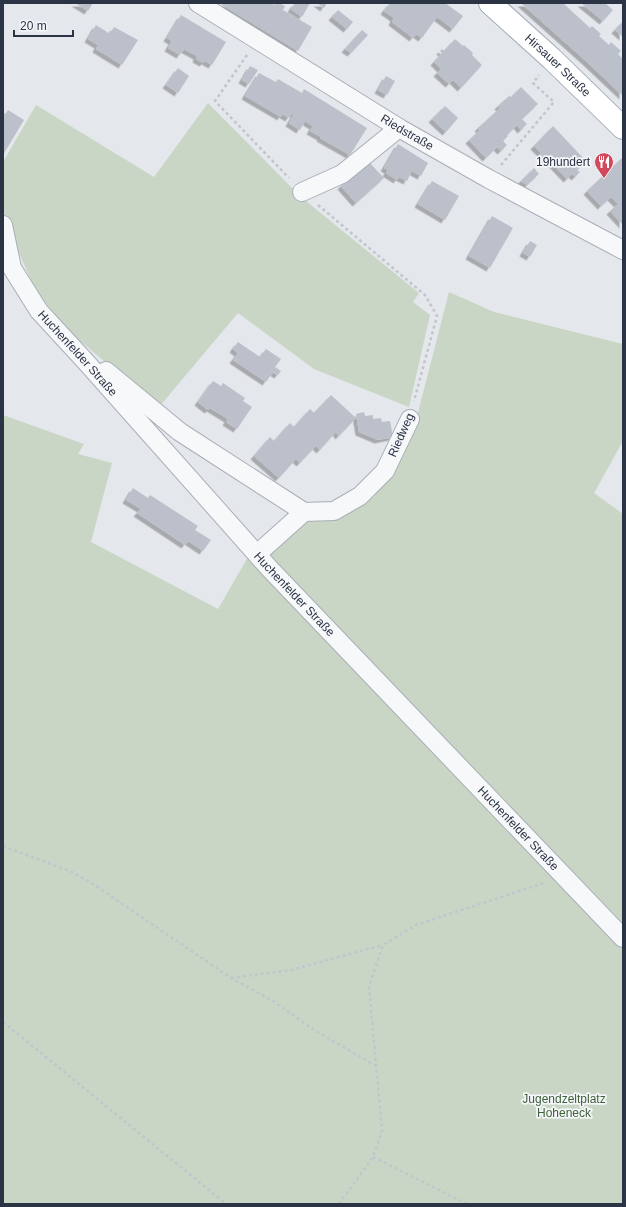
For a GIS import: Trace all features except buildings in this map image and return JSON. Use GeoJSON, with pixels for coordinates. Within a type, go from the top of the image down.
{"type":"FeatureCollection","features":[{"type":"Feature","properties":{"kind":"main road","name":"Hirsauer Straße"},"geometry":{"type":"LineString","coordinates":[[490,3],[552,59],[623,128]]}},
{"type":"Feature","properties":{"kind":"street","name":"Riedstraße"},"geometry":{"type":"LineString","coordinates":[[198,3],[399,128],[488,179],[623,250]]}},
{"type":"Feature","properties":{"kind":"street"},"geometry":{"type":"LineString","coordinates":[[302,192],[342,174],[399,128]]}},
{"type":"Feature","properties":{"kind":"street","name":"Huchenfelder Straße"},"geometry":{"type":"LineString","coordinates":[[3,225],[12,268],[39,311],[257,554],[623,938]]}},
{"type":"Feature","properties":{"kind":"street"},"geometry":{"type":"LineString","coordinates":[[86,362],[100,366],[180,432],[304,512],[257,554]]}},
{"type":"Feature","properties":{"kind":"street","name":"Riedweg"},"geometry":{"type":"LineString","coordinates":[[304,512],[334,511],[360,496],[385,471],[410,419]]}},
{"type":"Feature","properties":{"kind":"path","name":"Riedweg"},"geometry":{"type":"LineString","coordinates":[[258,39],[215,101],[302,192],[425,295],[437,316],[410,419]]}},
{"type":"Feature","properties":{"kind":"path"},"geometry":{"type":"LineString","coordinates":[[488,179],[554,102]]}},
{"type":"Feature","properties":{"kind":"path"},"geometry":{"type":"LineString","coordinates":[[3,846],[72,872],[93,884],[230,978],[273,1001],[314,1030],[376,1066]]}},
{"type":"Feature","properties":{"kind":"path"},"geometry":{"type":"LineString","coordinates":[[230,978],[291,970],[383,945],[416,925],[564,876]]}},
{"type":"Feature","properties":{"kind":"path"},"geometry":{"type":"LineString","coordinates":[[339,1204],[373,1157],[382,1131],[369,986],[383,945]]}},
{"type":"Feature","properties":{"kind":"path"},"geometry":{"type":"LineString","coordinates":[[3,1022],[226,1204]]}},
{"type":"Feature","properties":{"kind":"path"},"geometry":{"type":"LineString","coordinates":[[373,1157],[467,1204]]}},
{"type":"Feature","properties":{"kind":"green space"},"geometry":{"type":"Polygon","coordinates":[[[208,103],[301,197],[419,293],[413,302],[430,315],[409,407],[314,369],[238,313],[159,407],[67,330],[35,289],[3,217],[3,162],[36,105],[154,177],[208,103]]]}},
{"type":"Feature","properties":{"kind":"green space","name":"Jugendzeltplatz Hoheneck"},"geometry":{"type":"Polygon","coordinates":[[[449,292],[494,312],[623,344],[623,441],[594,493],[623,514],[623,1204],[3,1204],[3,415],[84,444],[78,454],[112,463],[91,542],[218,609],[248,557],[306,518],[338,516],[374,497],[412,436],[449,292]]]}},
{"type":"Feature","properties":{"kind":"place","name":"19hundert"},"geometry":{"type":"Point","coordinates":[604,179]}}]}
